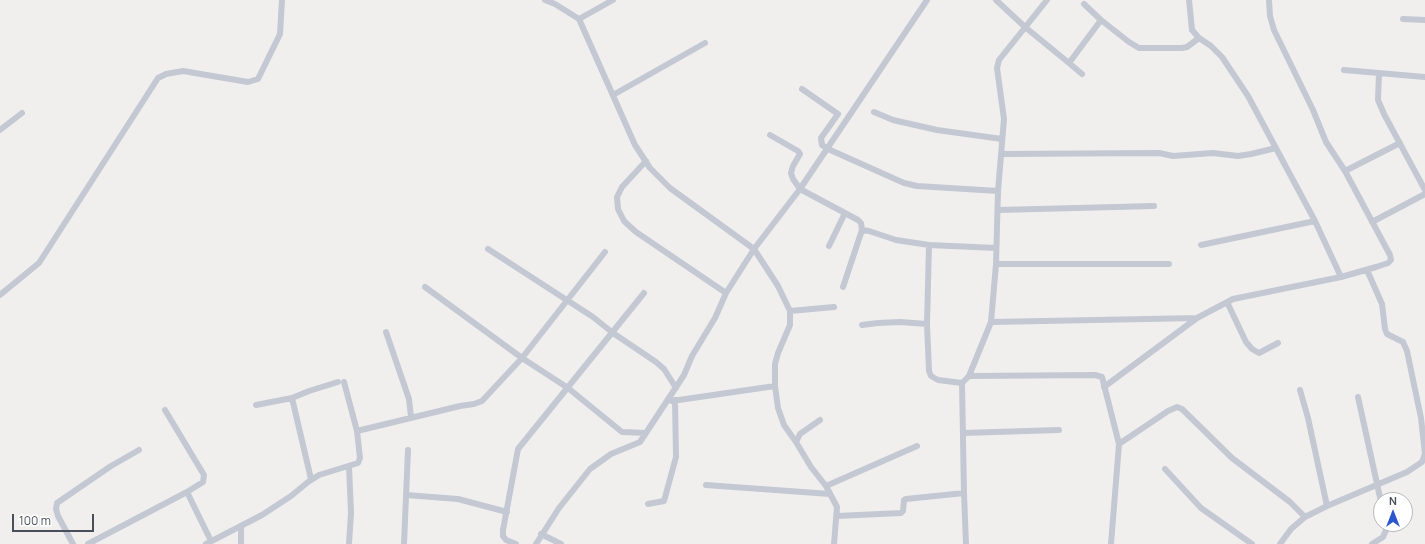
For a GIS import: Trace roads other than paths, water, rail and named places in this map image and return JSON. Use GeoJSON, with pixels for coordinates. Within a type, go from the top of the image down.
{"type":"FeatureCollection","features":[{"type":"Feature","properties":{"kind":"street"},"geometry":{"type":"LineString","coordinates":[[0,295],[39,263],[158,78],[166,74],[184,71],[248,82],[258,79],[280,34],[282,0]]}},
{"type":"Feature","properties":{"kind":"street"},"geometry":{"type":"LineString","coordinates":[[545,0],[579,18],[635,145],[650,168],[670,188],[754,249],[776,280],[790,310],[790,325],[775,364],[775,386],[778,408],[784,425],[811,467],[826,486],[837,507],[834,544]]}},
{"type":"Feature","properties":{"kind":"street"},"geometry":{"type":"LineString","coordinates":[[579,18],[613,0]]}},
{"type":"Feature","properties":{"kind":"street"},"geometry":{"type":"LineString","coordinates":[[536,544],[559,508],[590,469],[611,454],[640,442],[684,375],[692,356],[715,318],[726,293],[754,249],[800,189],[927,0]]}},
{"type":"Feature","properties":{"kind":"street"},"geometry":{"type":"LineString","coordinates":[[996,0],[1025,27],[1082,74]]}},
{"type":"Feature","properties":{"kind":"street"},"geometry":{"type":"LineString","coordinates":[[966,544],[962,383],[969,376],[991,322],[996,264],[998,191],[1004,120],[997,68],[999,60],[1048,0]]}},
{"type":"Feature","properties":{"kind":"street"},"geometry":{"type":"LineString","coordinates":[[1189,0],[1192,30],[1199,38],[1211,46],[1222,57],[1248,96],[1315,221],[1341,277]]}},
{"type":"Feature","properties":{"kind":"street"},"geometry":{"type":"LineString","coordinates":[[1104,387],[1196,318],[1233,299],[1341,277],[1388,263],[1391,260],[1390,255],[1345,171],[1326,142],[1274,30],[1270,16],[1270,0]]}},
{"type":"Feature","properties":{"kind":"street"},"geometry":{"type":"LineString","coordinates":[[1084,4],[1101,20],[1139,48],[1182,48],[1187,47],[1199,38]]}},
{"type":"Feature","properties":{"kind":"street"},"geometry":{"type":"LineString","coordinates":[[1403,19],[1425,20]]}},
{"type":"Feature","properties":{"kind":"street"},"geometry":{"type":"LineString","coordinates":[[1069,64],[1101,20]]}},
{"type":"Feature","properties":{"kind":"street"},"geometry":{"type":"LineString","coordinates":[[613,95],[705,43]]}},
{"type":"Feature","properties":{"kind":"street"},"geometry":{"type":"LineString","coordinates":[[1344,70],[1425,77]]}},
{"type":"Feature","properties":{"kind":"street"},"geometry":{"type":"LineString","coordinates":[[1379,73],[1378,100],[1425,190]]}},
{"type":"Feature","properties":{"kind":"street"},"geometry":{"type":"LineString","coordinates":[[802,89],[838,114],[821,138],[822,145],[911,185],[998,191]]}},
{"type":"Feature","properties":{"kind":"street"},"geometry":{"type":"LineString","coordinates":[[874,112],[894,120],[937,130],[1002,139]]}},
{"type":"Feature","properties":{"kind":"street"},"geometry":{"type":"LineString","coordinates":[[0,130],[22,113]]}},
{"type":"Feature","properties":{"kind":"street"},"geometry":{"type":"LineString","coordinates":[[770,135],[798,151],[800,154],[791,173],[800,189],[861,223],[862,230],[843,287]]}},
{"type":"Feature","properties":{"kind":"street"},"geometry":{"type":"LineString","coordinates":[[1345,171],[1400,143]]}},
{"type":"Feature","properties":{"kind":"street"},"geometry":{"type":"LineString","coordinates":[[1002,154],[1159,153],[1173,156],[1213,153],[1238,156],[1276,148]]}},
{"type":"Feature","properties":{"kind":"street"},"geometry":{"type":"LineString","coordinates":[[646,161],[622,187],[617,197],[618,208],[624,221],[636,232],[726,293]]}},
{"type":"Feature","properties":{"kind":"street"},"geometry":{"type":"LineString","coordinates":[[1372,222],[1425,194]]}},
{"type":"Feature","properties":{"kind":"street"},"geometry":{"type":"LineString","coordinates":[[998,210],[1154,206]]}},
{"type":"Feature","properties":{"kind":"street"},"geometry":{"type":"LineString","coordinates":[[830,246],[845,213]]}},
{"type":"Feature","properties":{"kind":"street"},"geometry":{"type":"LineString","coordinates":[[1201,245],[1315,221]]}},
{"type":"Feature","properties":{"kind":"street"},"geometry":{"type":"LineString","coordinates":[[862,230],[870,231],[896,240],[930,245],[996,248]]}},
{"type":"Feature","properties":{"kind":"street"},"geometry":{"type":"LineString","coordinates":[[930,245],[927,324],[929,371],[931,376],[938,380],[962,383]]}},
{"type":"Feature","properties":{"kind":"street"},"geometry":{"type":"LineString","coordinates":[[488,249],[593,317],[664,369],[676,388]]}},
{"type":"Feature","properties":{"kind":"street"},"geometry":{"type":"LineString","coordinates":[[357,431],[482,401],[522,358],[605,252]]}},
{"type":"Feature","properties":{"kind":"street"},"geometry":{"type":"LineString","coordinates":[[996,264],[1169,264]]}},
{"type":"Feature","properties":{"kind":"street"},"geometry":{"type":"LineString","coordinates":[[1280,544],[1291,529],[1305,517],[1377,484],[1424,465],[1425,454],[1421,418],[1407,351],[1403,342],[1387,334],[1382,304],[1367,270]]}},
{"type":"Feature","properties":{"kind":"street"},"geometry":{"type":"LineString","coordinates":[[425,287],[522,358],[568,388],[622,432],[646,433]]}},
{"type":"Feature","properties":{"kind":"street"},"geometry":{"type":"LineString","coordinates":[[516,544],[506,540],[503,536],[503,530],[518,449],[644,293]]}},
{"type":"Feature","properties":{"kind":"street"},"geometry":{"type":"LineString","coordinates":[[1227,302],[1246,342],[1252,349],[1259,353],[1278,344]]}},
{"type":"Feature","properties":{"kind":"street"},"geometry":{"type":"LineString","coordinates":[[790,310],[834,307]]}},
{"type":"Feature","properties":{"kind":"street"},"geometry":{"type":"LineString","coordinates":[[991,322],[1196,318]]}},
{"type":"Feature","properties":{"kind":"street"},"geometry":{"type":"LineString","coordinates":[[862,325],[900,322],[927,324]]}},
{"type":"Feature","properties":{"kind":"street"},"geometry":{"type":"LineString","coordinates":[[386,332],[409,399],[411,417]]}},
{"type":"Feature","properties":{"kind":"street"},"geometry":{"type":"LineString","coordinates":[[969,376],[1095,375],[1102,377],[1119,444],[1112,544]]}},
{"type":"Feature","properties":{"kind":"street"},"geometry":{"type":"LineString","coordinates":[[187,492],[209,543],[262,515],[291,496],[311,479],[319,475],[358,463],[360,458],[357,431],[341,382],[309,391],[292,398],[256,405]]}},
{"type":"Feature","properties":{"kind":"street"},"geometry":{"type":"LineString","coordinates":[[667,401],[775,386]]}},
{"type":"Feature","properties":{"kind":"street"},"geometry":{"type":"LineString","coordinates":[[1300,390],[1308,418],[1327,506]]}},
{"type":"Feature","properties":{"kind":"street"},"geometry":{"type":"LineString","coordinates":[[1358,397],[1379,492]]}},
{"type":"Feature","properties":{"kind":"street"},"geometry":{"type":"LineString","coordinates":[[292,398],[311,479]]}},
{"type":"Feature","properties":{"kind":"street"},"geometry":{"type":"LineString","coordinates":[[648,504],[664,501],[676,457],[675,400]]}},
{"type":"Feature","properties":{"kind":"street"},"geometry":{"type":"LineString","coordinates":[[1119,444],[1168,411],[1178,407],[1182,409],[1232,458],[1290,502],[1305,517]]}},
{"type":"Feature","properties":{"kind":"street"},"geometry":{"type":"LineString","coordinates":[[88,544],[187,492],[203,482],[204,475],[165,410]]}},
{"type":"Feature","properties":{"kind":"street"},"geometry":{"type":"LineString","coordinates":[[796,442],[800,434],[820,420]]}},
{"type":"Feature","properties":{"kind":"street"},"geometry":{"type":"LineString","coordinates":[[963,433],[1059,430]]}},
{"type":"Feature","properties":{"kind":"street"},"geometry":{"type":"LineString","coordinates":[[826,486],[917,446]]}},
{"type":"Feature","properties":{"kind":"street"},"geometry":{"type":"LineString","coordinates":[[73,544],[58,516],[56,509],[57,503],[111,466],[139,450]]}},
{"type":"Feature","properties":{"kind":"street"},"geometry":{"type":"LineString","coordinates":[[404,544],[408,450]]}},
{"type":"Feature","properties":{"kind":"street"},"geometry":{"type":"LineString","coordinates":[[349,466],[351,513],[349,544]]}},
{"type":"Feature","properties":{"kind":"street"},"geometry":{"type":"LineString","coordinates":[[1165,469],[1201,508],[1252,544]]}},
{"type":"Feature","properties":{"kind":"street"},"geometry":{"type":"LineString","coordinates":[[706,485],[830,494]]}},
{"type":"Feature","properties":{"kind":"street"},"geometry":{"type":"LineString","coordinates":[[837,516],[901,514],[903,511],[904,500],[906,499],[964,493]]}},
{"type":"Feature","properties":{"kind":"street"},"geometry":{"type":"LineString","coordinates":[[406,495],[458,499],[507,512]]}},
{"type":"Feature","properties":{"kind":"street"},"geometry":{"type":"LineString","coordinates":[[241,526],[241,544]]}},
{"type":"Feature","properties":{"kind":"street"},"geometry":{"type":"LineString","coordinates":[[1372,544],[1383,537],[1385,532]]}},
{"type":"Feature","properties":{"kind":"street"},"geometry":{"type":"LineString","coordinates":[[541,534],[561,544]]}}]}
